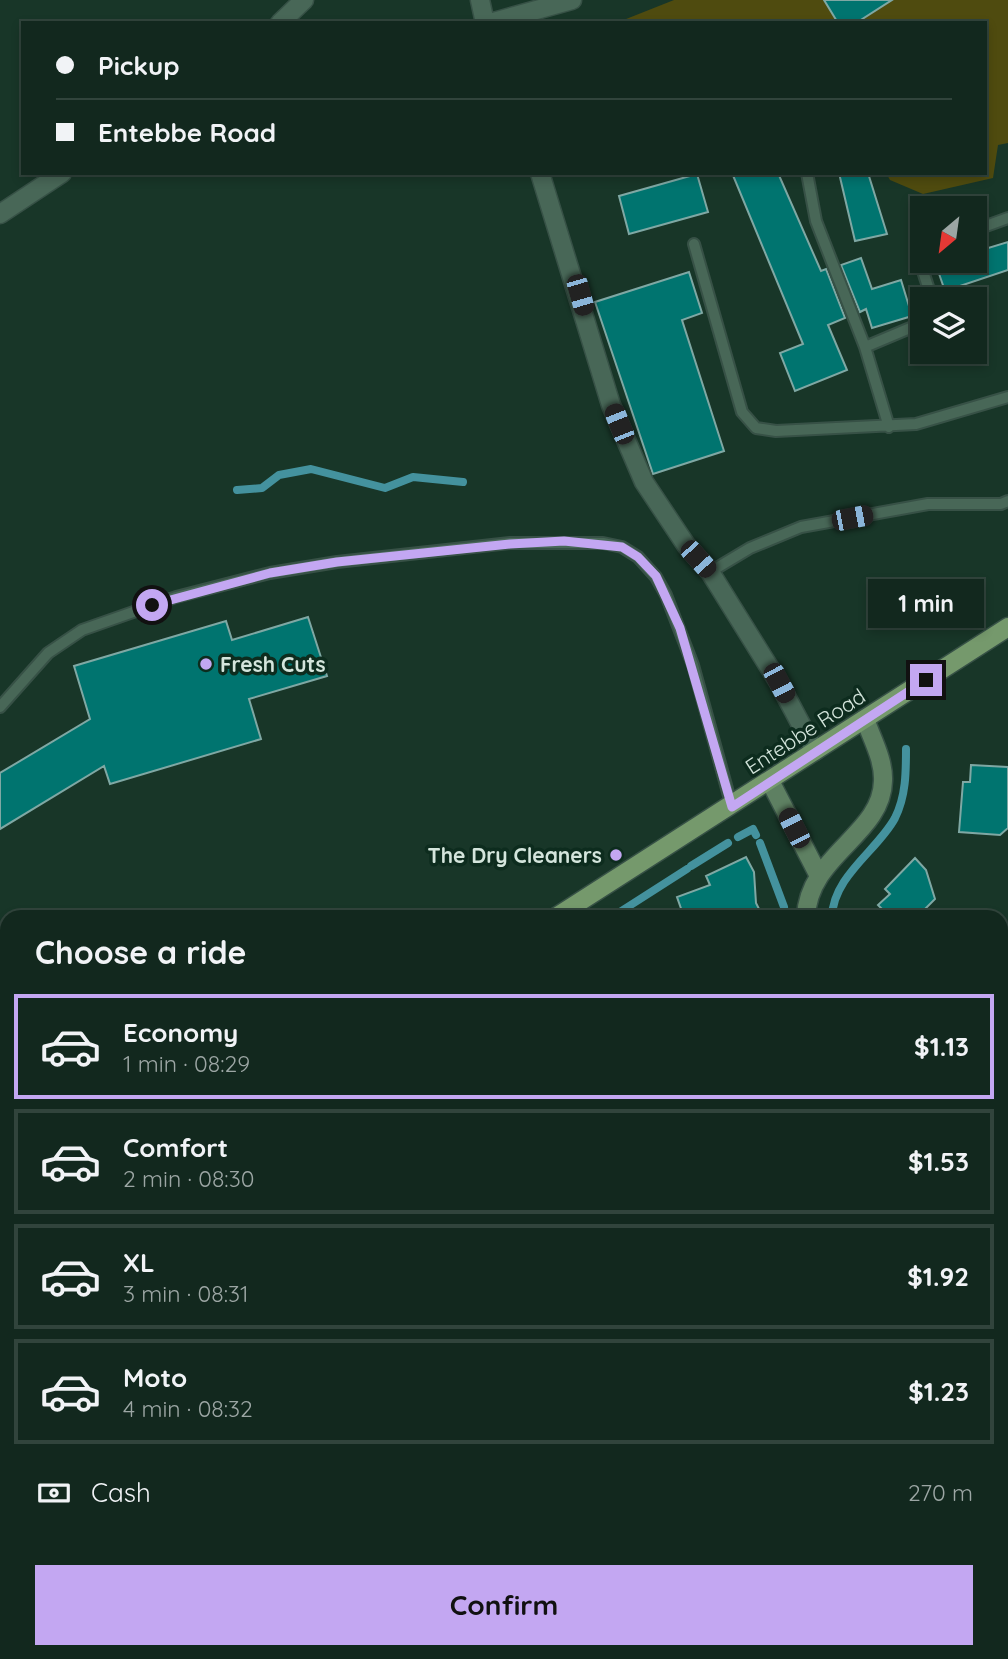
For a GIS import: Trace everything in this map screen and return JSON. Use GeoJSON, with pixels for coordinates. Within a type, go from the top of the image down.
{"type":"FeatureCollection","features":[{"type":"Feature","properties":{"kind":"main road","name":"Entebbe Road"},"geometry":{"type":"LineString","coordinates":[[566,910],[732,807],[1008,627]]}},
{"type":"Feature","properties":{"kind":"main road"},"geometry":{"type":"LineString","coordinates":[[806,910],[807,898],[818,874],[872,814],[884,783],[882,765],[865,719]]}},
{"type":"Feature","properties":{"kind":"main road"},"geometry":{"type":"LineString","coordinates":[[770,781],[818,874]]}},
{"type":"Feature","properties":{"kind":"street"},"geometry":{"type":"LineString","coordinates":[[282,21],[304,0]]}},
{"type":"Feature","properties":{"kind":"street"},"geometry":{"type":"LineString","coordinates":[[480,0],[487,21]]}},
{"type":"Feature","properties":{"kind":"street"},"geometry":{"type":"LineString","coordinates":[[495,21],[572,0]]}},
{"type":"Feature","properties":{"kind":"street"},"geometry":{"type":"LineString","coordinates":[[0,214],[59,175]]}},
{"type":"Feature","properties":{"kind":"street"},"geometry":{"type":"LineString","coordinates":[[541,175],[611,405],[644,482],[686,545],[710,572],[779,683],[815,751]]}},
{"type":"Feature","properties":{"kind":"lane"},"geometry":{"type":"LineString","coordinates":[[807,175],[816,221],[865,348],[889,427]]}},
{"type":"Feature","properties":{"kind":"lane"},"geometry":{"type":"LineString","coordinates":[[987,226],[1008,218]]}},
{"type":"Feature","properties":{"kind":"lane"},"geometry":{"type":"LineString","coordinates":[[694,244],[742,412],[756,428],[776,431],[916,424],[1008,397]]}},
{"type":"Feature","properties":{"kind":"lane"},"geometry":{"type":"LineString","coordinates":[[865,348],[910,328]]}},
{"type":"Feature","properties":{"kind":"lane"},"geometry":{"type":"LineString","coordinates":[[710,572],[750,548],[800,527],[928,504],[1001,504],[1008,501]]}},
{"type":"Feature","properties":{"kind":"lane"},"geometry":{"type":"LineString","coordinates":[[0,706],[48,653],[82,630],[176,597],[270,573],[337,562],[510,544],[603,543],[622,547],[638,557],[656,576],[666,595],[693,665],[732,807]]}},
{"type":"Feature","properties":{"kind":"shaded area"},"geometry":{"type":"Polygon","coordinates":[[[674,0],[1008,0],[1008,143],[998,145],[993,178],[923,194],[890,180],[887,175],[987,175],[987,21],[621,21],[674,0]]]}},
{"type":"Feature","properties":{"kind":"building"},"geometry":{"type":"Polygon","coordinates":[[[824,0],[892,0],[859,21],[837,21],[824,0]]]}},
{"type":"Feature","properties":{"kind":"building"},"geometry":{"type":"Polygon","coordinates":[[[697,175],[708,212],[629,234],[619,196],[697,175]]]}},
{"type":"Feature","properties":{"kind":"building"},"geometry":{"type":"Polygon","coordinates":[[[733,175],[779,175],[821,271],[826,269],[845,318],[828,325],[847,370],[795,391],[780,353],[803,344],[733,175]]]}},
{"type":"Feature","properties":{"kind":"building"},"geometry":{"type":"Polygon","coordinates":[[[839,175],[869,175],[887,234],[855,241],[839,175]]]}},
{"type":"Feature","properties":{"kind":"building"},"geometry":{"type":"Polygon","coordinates":[[[1008,242],[1008,270],[957,287],[944,287],[939,273],[987,273],[987,248],[1008,242]]]}},
{"type":"Feature","properties":{"kind":"building"},"geometry":{"type":"Polygon","coordinates":[[[861,258],[872,289],[901,280],[910,317],[872,328],[866,309],[860,312],[841,265],[861,258]]]}},
{"type":"Feature","properties":{"kind":"building"},"geometry":{"type":"Polygon","coordinates":[[[689,272],[702,313],[682,320],[724,451],[653,474],[595,302],[689,272]]]}},
{"type":"Feature","properties":{"kind":"building"},"geometry":{"type":"Polygon","coordinates":[[[308,617],[327,676],[249,699],[261,739],[110,784],[104,766],[0,829],[0,773],[90,719],[74,666],[226,621],[232,640],[308,617]]]}},
{"type":"Feature","properties":{"kind":"building"},"geometry":{"type":"Polygon","coordinates":[[[971,765],[1008,767],[1008,828],[1000,835],[959,832],[963,782],[970,782],[971,765]]]}},
{"type":"Feature","properties":{"kind":"building"},"geometry":{"type":"Polygon","coordinates":[[[746,857],[754,872],[756,903],[760,910],[682,910],[677,897],[710,885],[706,876],[746,857]]]}},
{"type":"Feature","properties":{"kind":"building"},"geometry":{"type":"Polygon","coordinates":[[[915,858],[926,870],[935,899],[924,910],[883,910],[878,905],[890,894],[885,889],[915,858]]]}},
{"type":"Feature","properties":{"kind":"waterway"},"geometry":{"type":"LineString","coordinates":[[237,490],[262,488],[279,475],[311,469],[385,488],[413,477],[463,482]]}},
{"type":"Feature","properties":{"kind":"waterway"},"geometry":{"type":"LineString","coordinates":[[833,910],[834,902],[848,876],[887,830],[899,810],[906,749]]}},
{"type":"Feature","properties":{"kind":"waterway"},"geometry":{"type":"LineString","coordinates":[[738,837],[753,829],[756,835]]}},
{"type":"Feature","properties":{"kind":"waterway"},"geometry":{"type":"LineString","coordinates":[[691,866],[728,843]]}},
{"type":"Feature","properties":{"kind":"waterway"},"geometry":{"type":"LineString","coordinates":[[760,843],[784,907]]}},
{"type":"Feature","properties":{"kind":"waterway"},"geometry":{"type":"LineString","coordinates":[[623,910],[687,869]]}},
{"type":"Feature","properties":{"kind":"place","name":"Fresh Cuts"},"geometry":{"type":"Point","coordinates":[206,664]}},
{"type":"Feature","properties":{"kind":"place","name":"The Dry Cleaners"},"geometry":{"type":"Point","coordinates":[616,855]}},
{"type":"Feature","properties":{"kind":"route"},"geometry":{"type":"LineString","coordinates":[[152,605],[270,573],[388,555],[564,541],[622,547],[638,557],[656,576],[680,628],[693,665],[732,807],[926,680]]}}]}
